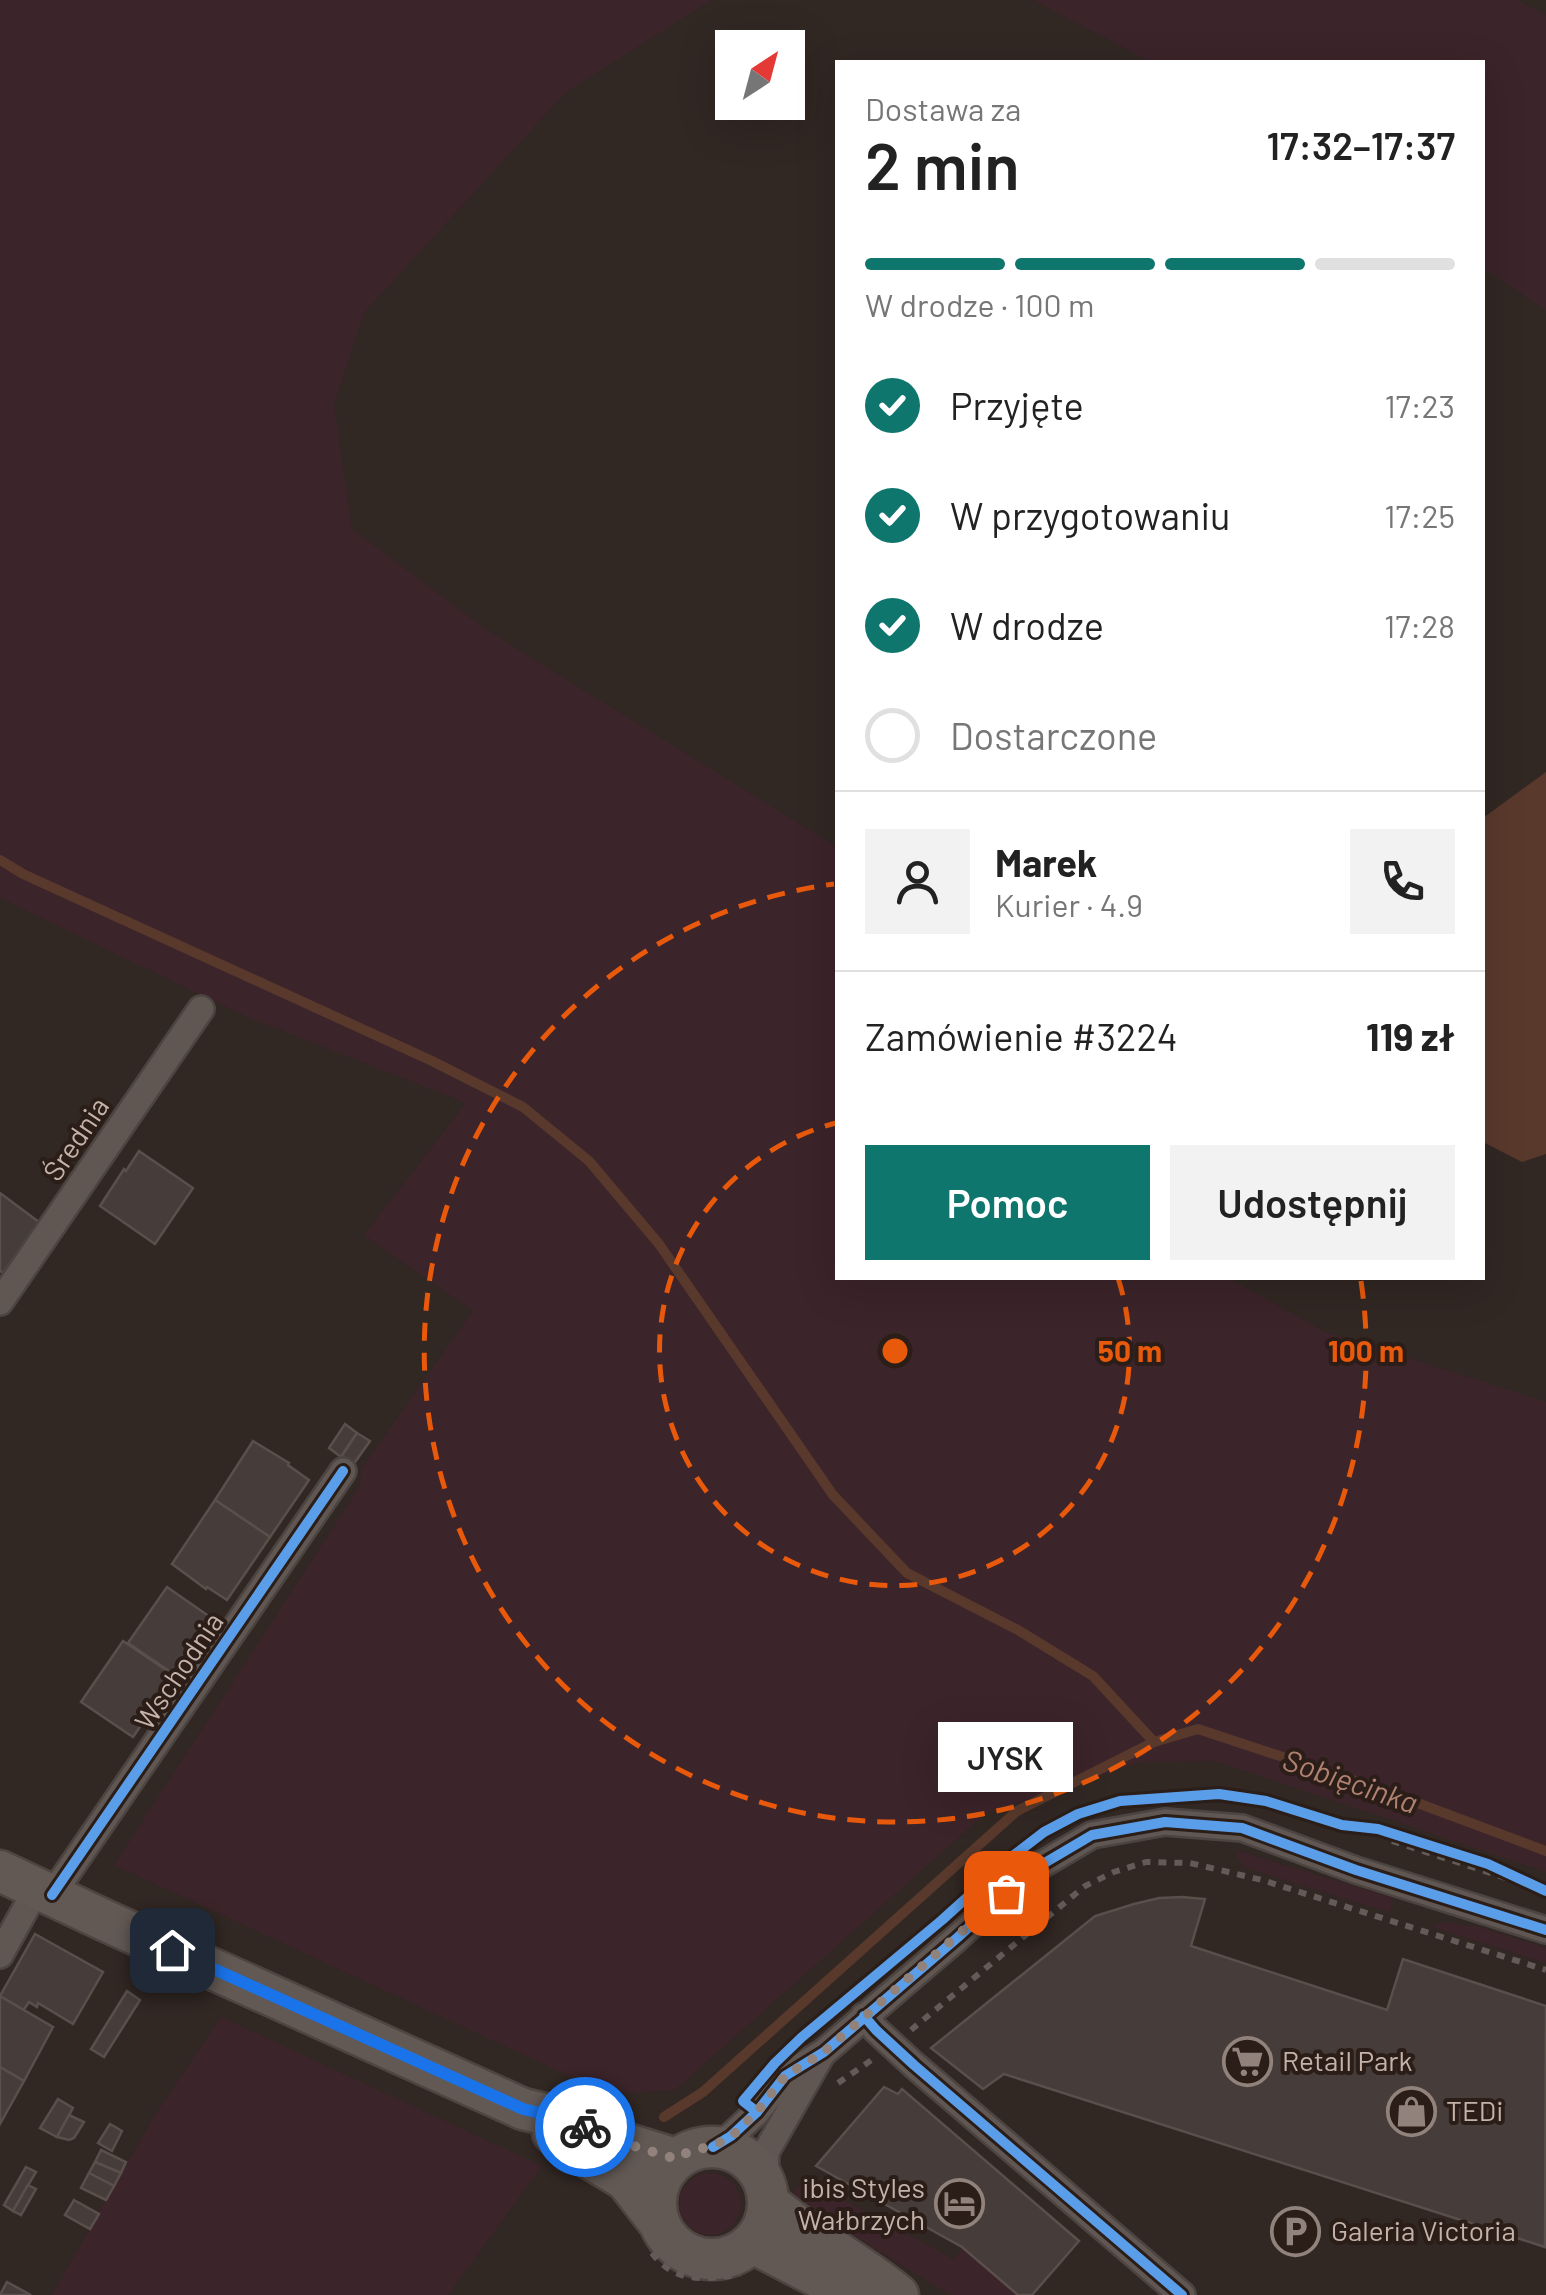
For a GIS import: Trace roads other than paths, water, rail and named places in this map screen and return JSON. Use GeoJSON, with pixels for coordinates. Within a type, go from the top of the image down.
{"type":"FeatureCollection","features":[{"type":"Feature","properties":{"kind":"main road"},"geometry":{"type":"LineString","coordinates":[[0,1871],[523,2109],[570,2120],[621,2142],[694,2153],[739,2154],[759,2172],[767,2194],[764,2225],[748,2258]]}},
{"type":"Feature","properties":{"kind":"main road"},"geometry":{"type":"LineString","coordinates":[[523,2109],[568,2145],[626,2180],[650,2231],[665,2235],[676,2248],[707,2260],[740,2253],[854,2295]]}},
{"type":"Feature","properties":{"kind":"main road"},"geometry":{"type":"LineString","coordinates":[[650,2231],[665,2171],[694,2153]]}},
{"type":"Feature","properties":{"kind":"main road"},"geometry":{"type":"LineString","coordinates":[[767,2194],[812,2236],[898,2295]]}},
{"type":"Feature","properties":{"kind":"street","name":"Średnia"},"geometry":{"type":"LineString","coordinates":[[0,1302],[201,1009]]}},
{"type":"Feature","properties":{"kind":"street","name":"Wschodnia"},"geometry":{"type":"LineString","coordinates":[[0,1955],[343,1472]]}},
{"type":"Feature","properties":{"kind":"street"},"geometry":{"type":"LineString","coordinates":[[694,2153],[732,2136],[785,2076],[824,2052],[1031,1871],[1092,1835],[1166,1822],[1242,1828],[1356,1870],[1546,1930]]}},
{"type":"Feature","properties":{"kind":"street"},"geometry":{"type":"LineString","coordinates":[[864,2016],[892,2046],[1182,2295]]}},
{"type":"Feature","properties":{"kind":"street"},"geometry":{"type":"LineString","coordinates":[[767,2194],[766,2152],[824,2052]]}},
{"type":"Feature","properties":{"kind":"waterway"},"geometry":{"type":"LineString","coordinates":[[0,860],[523,1107],[589,1161],[659,1244],[833,1495],[907,1573],[1018,1630],[1093,1676],[1154,1742]]}},
{"type":"Feature","properties":{"kind":"waterway","name":"Sobięcinka"},"geometry":{"type":"LineString","coordinates":[[664,2117],[703,2092],[1017,1811],[1154,1742],[1198,1729],[1380,1789],[1546,1851]]}},
{"type":"Feature","properties":{"kind":"place","name":"JYSK"},"geometry":{"type":"Point","coordinates":[1006,1893]}},
{"type":"Feature","properties":{"kind":"place","name":"Retail Park"},"geometry":{"type":"Point","coordinates":[1247,2061]}},
{"type":"Feature","properties":{"kind":"place","name":"TEDi"},"geometry":{"type":"Point","coordinates":[1411,2111]}},
{"type":"Feature","properties":{"kind":"place","name":"ibis Styles Wałbrzych"},"geometry":{"type":"Point","coordinates":[960,2204]}},
{"type":"Feature","properties":{"kind":"place","name":"Galeria Victoria"},"geometry":{"type":"Point","coordinates":[1296,2231]}}]}
